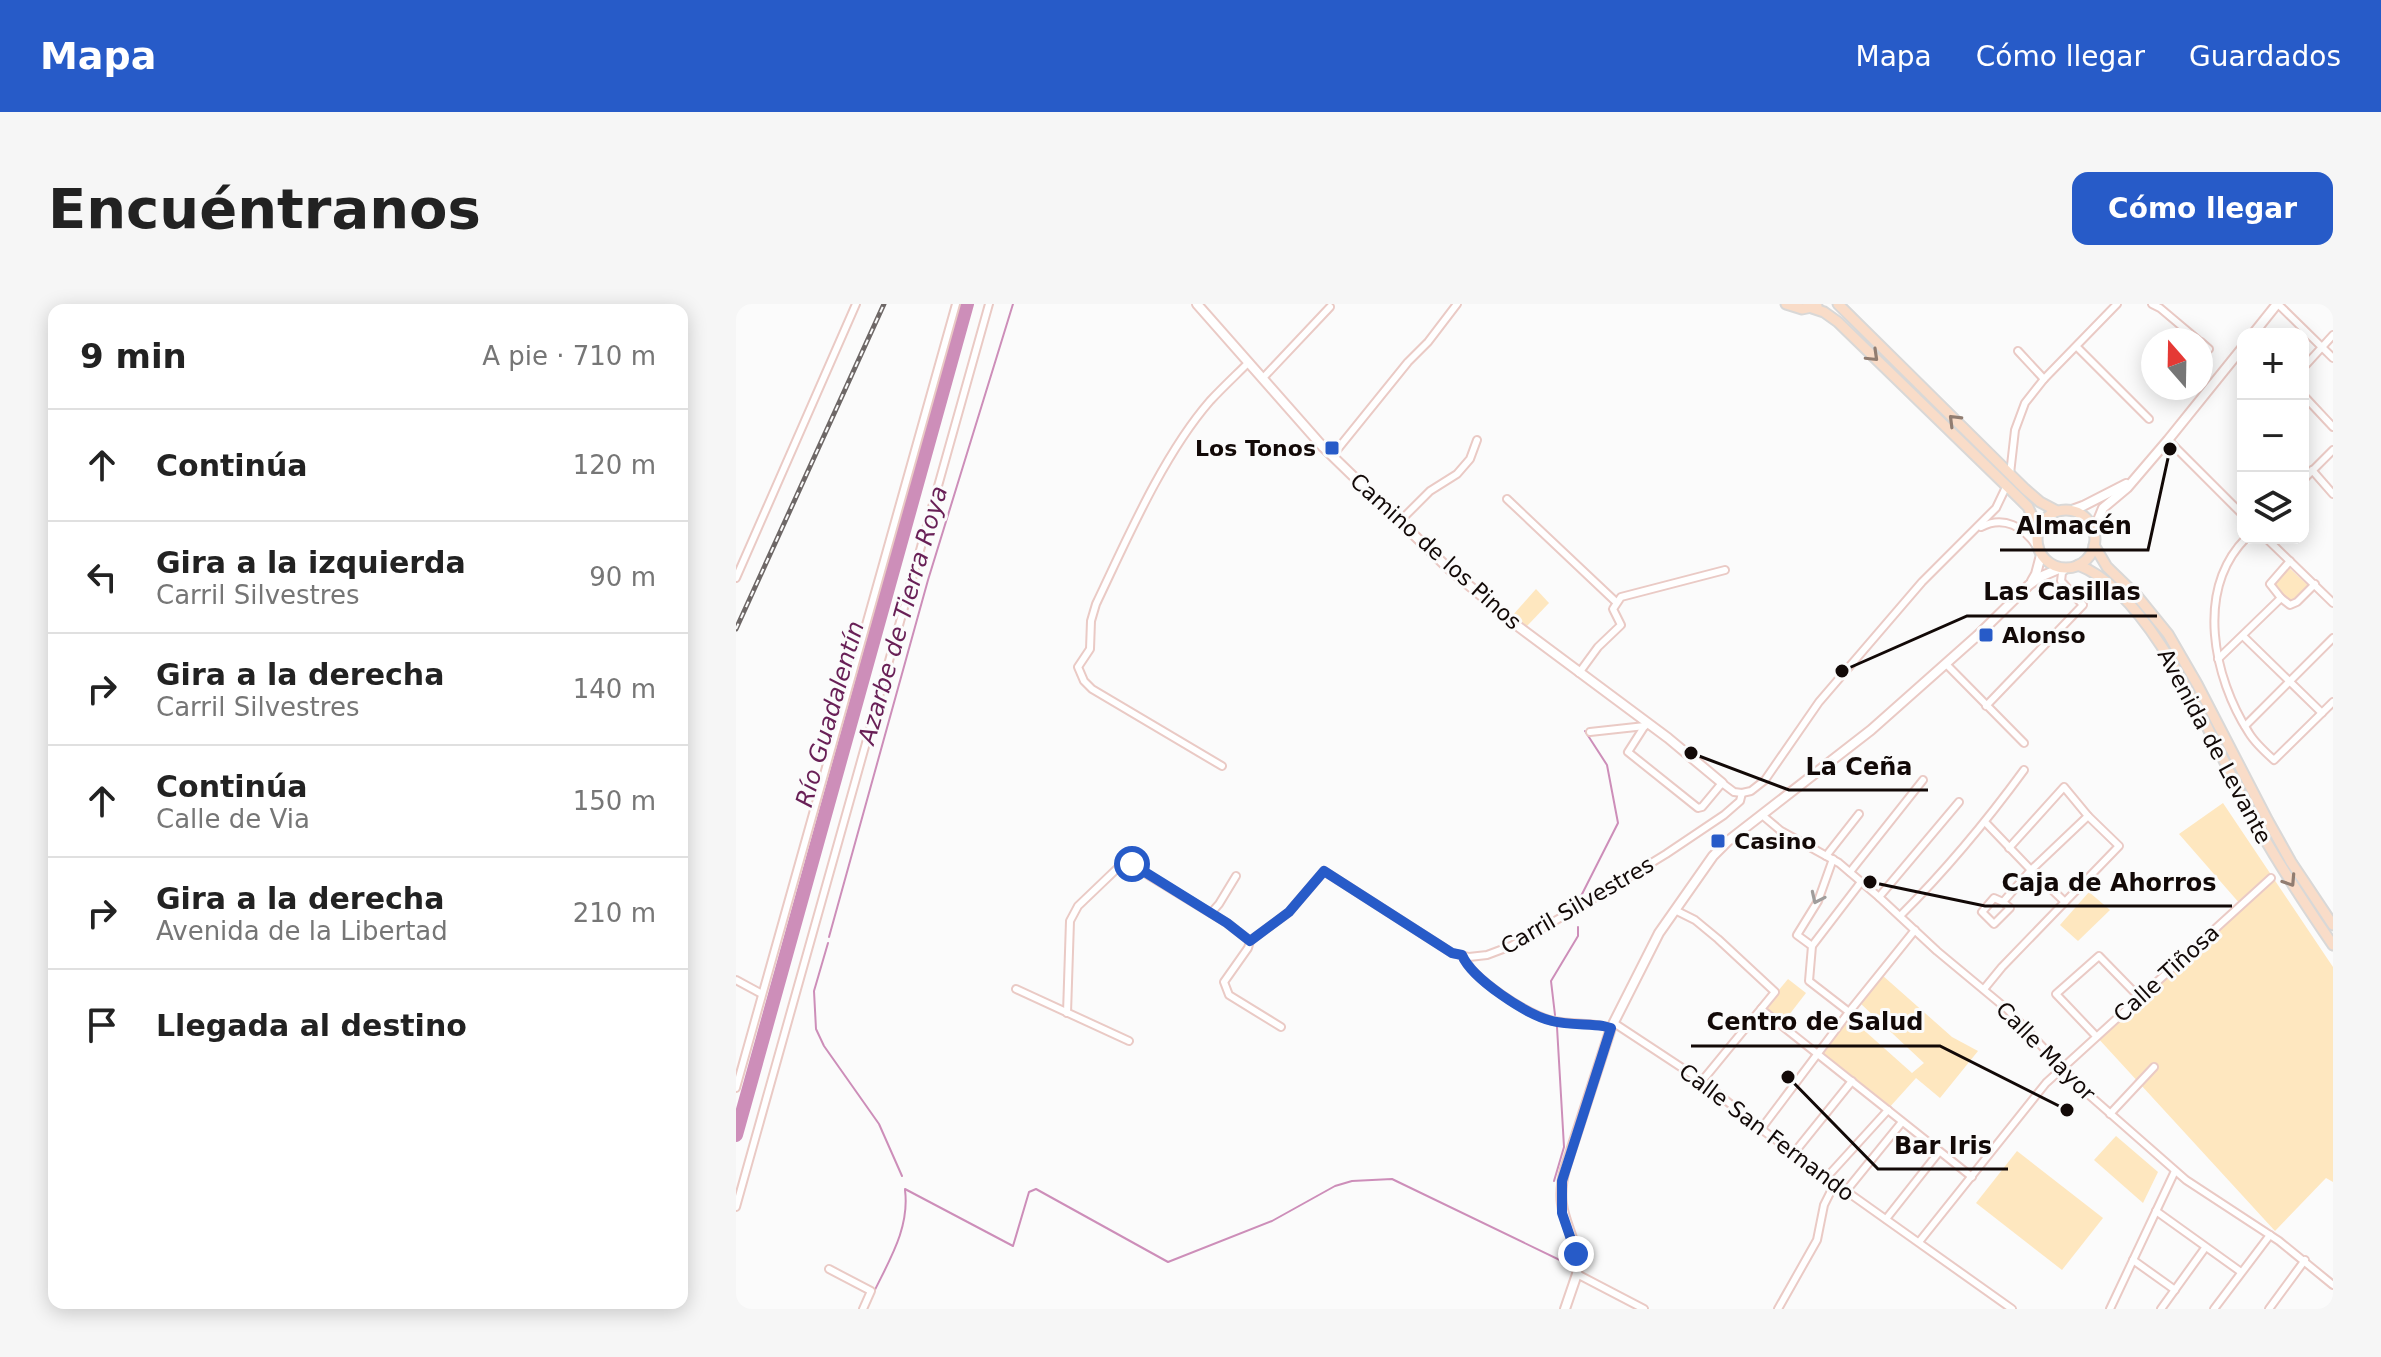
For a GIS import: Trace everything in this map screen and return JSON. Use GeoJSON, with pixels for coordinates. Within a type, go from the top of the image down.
{"type":"FeatureCollection","features":[{"type":"Feature","properties":{"kind":"main road","name":"Camino de los Pinos"},"geometry":{"type":"LineString","coordinates":[[1197,304],[1332,456],[1457,575],[1519,627],[1722,783]]}},
{"type":"Feature","properties":{"kind":"main road"},"geometry":{"type":"LineString","coordinates":[[1565,1309],[1577,1274],[1577,1258],[1562,1213],[1562,1181],[1613,1026],[1655,941],[1718,850],[1841,755],[1946,664],[2029,585],[2036,574],[2038,529],[2028,507],[1838,322],[1816,306],[1796,309],[1786,304]]}},
{"type":"Feature","properties":{"kind":"main road"},"geometry":{"type":"LineString","coordinates":[[1838,304],[2034,498],[2057,511]]}},
{"type":"Feature","properties":{"kind":"main road"},"geometry":{"type":"LineString","coordinates":[[2258,328],[2278,304]]}},
{"type":"Feature","properties":{"kind":"main road"},"geometry":{"type":"LineString","coordinates":[[2029,585],[2064,568],[2078,565],[2089,557],[2094,545],[2094,530],[2103,508],[2168,440],[2237,354]]}},
{"type":"Feature","properties":{"kind":"main road"},"geometry":{"type":"LineString","coordinates":[[2038,529],[2047,516],[2083,506],[2133,479]]}},
{"type":"Feature","properties":{"kind":"main road"},"geometry":{"type":"LineString","coordinates":[[2072,510],[2086,517],[2094,530]]}},
{"type":"Feature","properties":{"kind":"main road","name":"Avenida de Levante"},"geometry":{"type":"LineString","coordinates":[[2094,545],[2107,567],[2138,597],[2168,634],[2291,862],[2333,925]]}},
{"type":"Feature","properties":{"kind":"main road"},"geometry":{"type":"LineString","coordinates":[[2039,551],[2050,564],[2064,568]]}},
{"type":"Feature","properties":{"kind":"main road","name":"Avenida de Levante"},"geometry":{"type":"LineString","coordinates":[[2078,565],[2101,577],[2143,619],[2158,640],[2258,828],[2333,945]]}},
{"type":"Feature","properties":{"kind":"street"},"geometry":{"type":"LineString","coordinates":[[736,578],[856,304]]}},
{"type":"Feature","properties":{"kind":"street"},"geometry":{"type":"LineString","coordinates":[[736,1088],[956,304]]}},
{"type":"Feature","properties":{"kind":"street"},"geometry":{"type":"LineString","coordinates":[[736,1207],[989,304]]}},
{"type":"Feature","properties":{"kind":"street"},"geometry":{"type":"LineString","coordinates":[[1332,456],[1457,304]]}},
{"type":"Feature","properties":{"kind":"street","name":"Carril Silvestres"},"geometry":{"type":"LineString","coordinates":[[1462,955],[1487,955],[1511,946],[1581,906],[1709,825],[1740,801],[1742,793],[1751,791],[1765,780],[1810,713],[1922,582],[1996,508],[2007,486],[2012,445],[2025,403],[2044,379],[2117,304]]}},
{"type":"Feature","properties":{"kind":"street"},"geometry":{"type":"LineString","coordinates":[[2152,304],[2184,328]]}},
{"type":"Feature","properties":{"kind":"street"},"geometry":{"type":"LineString","coordinates":[[2278,304],[2333,358]]}},
{"type":"Feature","properties":{"kind":"street"},"geometry":{"type":"LineString","coordinates":[[1263,378],[1330,307]]}},
{"type":"Feature","properties":{"kind":"street"},"geometry":{"type":"LineString","coordinates":[[2309,361],[2333,335]]}},
{"type":"Feature","properties":{"kind":"street"},"geometry":{"type":"LineString","coordinates":[[2077,347],[2149,419]]}},
{"type":"Feature","properties":{"kind":"street"},"geometry":{"type":"LineString","coordinates":[[2018,351],[2044,379]]}},
{"type":"Feature","properties":{"kind":"street"},"geometry":{"type":"LineString","coordinates":[[1222,766],[1092,689],[1084,681],[1078,667],[1090,649],[1091,621],[1096,604],[1144,504],[1209,403],[1249,362]]}},
{"type":"Feature","properties":{"kind":"street"},"geometry":{"type":"LineString","coordinates":[[2308,400],[2333,427]]}},
{"type":"Feature","properties":{"kind":"street"},"geometry":{"type":"LineString","coordinates":[[1400,521],[1430,491],[1457,474],[1470,459],[1477,440]]}},
{"type":"Feature","properties":{"kind":"street"},"geometry":{"type":"LineString","coordinates":[[2168,440],[2237,509]]}},
{"type":"Feature","properties":{"kind":"street"},"geometry":{"type":"LineString","coordinates":[[2309,473],[2333,450]]}},
{"type":"Feature","properties":{"kind":"street"},"geometry":{"type":"LineString","coordinates":[[2312,470],[2333,494]]}},
{"type":"Feature","properties":{"kind":"street"},"geometry":{"type":"LineString","coordinates":[[1507,499],[1616,602]]}},
{"type":"Feature","properties":{"kind":"street"},"geometry":{"type":"LineString","coordinates":[[1974,531],[1989,523],[2007,522],[2023,531],[2039,551]]}},
{"type":"Feature","properties":{"kind":"street"},"geometry":{"type":"LineString","coordinates":[[2240,544],[2231,552],[2215,598],[2214,646],[2229,694],[2250,735],[2274,760],[2333,702]]}},
{"type":"Feature","properties":{"kind":"street"},"geometry":{"type":"LineString","coordinates":[[2272,544],[2333,603]]}},
{"type":"Feature","properties":{"kind":"street"},"geometry":{"type":"LineString","coordinates":[[2290,561],[2270,584],[2281,598],[2290,605],[2315,584]]}},
{"type":"Feature","properties":{"kind":"street"},"geometry":{"type":"LineString","coordinates":[[1986,706],[2083,605],[2061,581],[2064,568]]}},
{"type":"Feature","properties":{"kind":"street"},"geometry":{"type":"LineString","coordinates":[[1579,673],[1598,647],[1621,625],[1613,609],[1621,597],[1725,570]]}},
{"type":"Feature","properties":{"kind":"street"},"geometry":{"type":"LineString","coordinates":[[2218,659],[2281,598]]}},
{"type":"Feature","properties":{"kind":"street"},"geometry":{"type":"LineString","coordinates":[[2243,636],[2322,713]]}},
{"type":"Feature","properties":{"kind":"street"},"geometry":{"type":"LineString","coordinates":[[2245,726],[2333,638]]}},
{"type":"Feature","properties":{"kind":"street"},"geometry":{"type":"LineString","coordinates":[[1946,664],[2024,743]]}},
{"type":"Feature","properties":{"kind":"street"},"geometry":{"type":"LineString","coordinates":[[1590,732],[1646,725]]}},
{"type":"Feature","properties":{"kind":"street"},"geometry":{"type":"LineString","coordinates":[[1646,725],[1628,752],[1698,808],[1722,783]]}},
{"type":"Feature","properties":{"kind":"street"},"geometry":{"type":"LineString","coordinates":[[1900,916],[1939,877],[2024,770]]}},
{"type":"Feature","properties":{"kind":"street"},"geometry":{"type":"LineString","coordinates":[[1850,872],[1923,780]]}},
{"type":"Feature","properties":{"kind":"street","name":"Camino de los Pinos"},"geometry":{"type":"LineString","coordinates":[[1722,783],[1734,792],[1742,793]]}},
{"type":"Feature","properties":{"kind":"street"},"geometry":{"type":"LineString","coordinates":[[1984,989],[2119,846],[2064,787],[2009,848]]}},
{"type":"Feature","properties":{"kind":"street"},"geometry":{"type":"LineString","coordinates":[[1879,897],[1959,802]]}},
{"type":"Feature","properties":{"kind":"street"},"geometry":{"type":"LineString","coordinates":[[1812,946],[1797,935],[1818,901],[1829,857],[1859,814]]}},
{"type":"Feature","properties":{"kind":"street","name":"Calle Mayor"},"geometry":{"type":"LineString","coordinates":[[1762,815],[1781,831],[1850,872],[2014,1016],[2061,1069],[2175,1171],[2305,1260],[2333,1285]]}},
{"type":"Feature","properties":{"kind":"street"},"geometry":{"type":"LineString","coordinates":[[2003,902],[2031,870],[2088,816]]}},
{"type":"Feature","properties":{"kind":"street"},"geometry":{"type":"LineString","coordinates":[[1985,822],[2065,902]]}},
{"type":"Feature","properties":{"kind":"street"},"geometry":{"type":"LineString","coordinates":[[1067,1013],[1070,921],[1078,906],[1125,861],[1211,913],[1250,941]]}},
{"type":"Feature","properties":{"kind":"street"},"geometry":{"type":"LineString","coordinates":[[1281,1027],[1229,995],[1224,982],[1250,941],[1289,912],[1324,871],[1452,953],[1462,955],[1465,963],[1485,984],[1550,1021],[1613,1026]]}},
{"type":"Feature","properties":{"kind":"street"},"geometry":{"type":"LineString","coordinates":[[1211,913],[1236,876]]}},
{"type":"Feature","properties":{"kind":"street","name":"Calle Tiñosa"},"geometry":{"type":"LineString","coordinates":[[1919,1242],[2039,1091],[2271,878]]}},
{"type":"Feature","properties":{"kind":"street"},"geometry":{"type":"LineString","coordinates":[[1849,1012],[1809,981],[1812,946],[1861,882]]}},
{"type":"Feature","properties":{"kind":"street"},"geometry":{"type":"LineString","coordinates":[[1994,898],[2003,902],[2010,908],[1994,924],[1982,912],[1994,898]]}},
{"type":"Feature","properties":{"kind":"street"},"geometry":{"type":"LineString","coordinates":[[1675,910],[1695,920],[1775,992],[1702,1081]]}},
{"type":"Feature","properties":{"kind":"street"},"geometry":{"type":"LineString","coordinates":[[1761,1129],[1915,930]]}},
{"type":"Feature","properties":{"kind":"street"},"geometry":{"type":"LineString","coordinates":[[2096,1036],[2056,994],[2099,956],[2140,998]]}},
{"type":"Feature","properties":{"kind":"street"},"geometry":{"type":"LineString","coordinates":[[736,980],[762,994]]}},
{"type":"Feature","properties":{"kind":"street"},"geometry":{"type":"LineString","coordinates":[[1016,989],[1129,1041]]}},
{"type":"Feature","properties":{"kind":"street"},"geometry":{"type":"LineString","coordinates":[[1761,1009],[1972,1177]]}},
{"type":"Feature","properties":{"kind":"street","name":"Calle San Fernando"},"geometry":{"type":"LineString","coordinates":[[1613,1026],[1702,1081],[1761,1129],[2012,1309]]}},
{"type":"Feature","properties":{"kind":"street"},"geometry":{"type":"LineString","coordinates":[[2110,1114],[2154,1067]]}},
{"type":"Feature","properties":{"kind":"street"},"geometry":{"type":"LineString","coordinates":[[1794,1153],[1852,1081]]}},
{"type":"Feature","properties":{"kind":"street"},"geometry":{"type":"LineString","coordinates":[[1827,1177],[1888,1110]]}},
{"type":"Feature","properties":{"kind":"street"},"geometry":{"type":"LineString","coordinates":[[1846,1191],[1902,1122]]}},
{"type":"Feature","properties":{"kind":"street"},"geometry":{"type":"LineString","coordinates":[[1886,1219],[1939,1152]]}},
{"type":"Feature","properties":{"kind":"street"},"geometry":{"type":"LineString","coordinates":[[2110,1309],[2175,1171]]}},
{"type":"Feature","properties":{"kind":"street"},"geometry":{"type":"LineString","coordinates":[[1778,1309],[1817,1240],[1824,1205],[1835,1183]]}},
{"type":"Feature","properties":{"kind":"street"},"geometry":{"type":"LineString","coordinates":[[2156,1211],[2241,1272]]}},
{"type":"Feature","properties":{"kind":"street"},"geometry":{"type":"LineString","coordinates":[[2214,1309],[2270,1235]]}},
{"type":"Feature","properties":{"kind":"street"},"geometry":{"type":"LineString","coordinates":[[2161,1309],[2205,1248]]}},
{"type":"Feature","properties":{"kind":"street"},"geometry":{"type":"LineString","coordinates":[[2133,1260],[2175,1290]]}},
{"type":"Feature","properties":{"kind":"street"},"geometry":{"type":"LineString","coordinates":[[2269,1309],[2305,1260]]}},
{"type":"Feature","properties":{"kind":"street"},"geometry":{"type":"LineString","coordinates":[[829,1269],[871,1291],[863,1309]]}},
{"type":"Feature","properties":{"kind":"street"},"geometry":{"type":"LineString","coordinates":[[1577,1274],[1644,1309]]}},
{"type":"Feature","properties":{"kind":"shaded area"},"geometry":{"type":"Polygon","coordinates":[[[2286,565],[2311,588],[2290,605],[2270,584],[2286,565]]]}},
{"type":"Feature","properties":{"kind":"shaded area"},"geometry":{"type":"Polygon","coordinates":[[[1536,589],[1549,603],[1527,626],[1512,616],[1536,589]]]}},
{"type":"Feature","properties":{"kind":"shaded area"},"geometry":{"type":"Polygon","coordinates":[[[2223,803],[2333,967],[2333,1182],[2326,1178],[2275,1231],[2096,1036],[2241,905],[2179,834],[2223,803]]]}},
{"type":"Feature","properties":{"kind":"shaded area"},"geometry":{"type":"Polygon","coordinates":[[[2089,892],[2110,910],[2078,941],[2060,925],[2089,892]]]}},
{"type":"Feature","properties":{"kind":"shaded area"},"geometry":{"type":"Polygon","coordinates":[[[1882,975],[1952,1037],[1978,1051],[1940,1098],[1916,1078],[1888,1109],[1819,1053],[1848,1016],[1912,1073],[1924,1063],[1860,1003],[1882,975]]]}},
{"type":"Feature","properties":{"kind":"shaded area"},"geometry":{"type":"Polygon","coordinates":[[[1788,979],[1806,993],[1782,1024],[1763,1009],[1788,979]]]}},
{"type":"Feature","properties":{"kind":"shaded area"},"geometry":{"type":"Polygon","coordinates":[[[2116,1136],[2158,1172],[2143,1203],[2094,1160],[2116,1136]]]}},
{"type":"Feature","properties":{"kind":"shaded area"},"geometry":{"type":"Polygon","coordinates":[[[2017,1151],[2103,1218],[2062,1270],[1976,1203],[2017,1151]]]}},
{"type":"Feature","properties":{"kind":"waterway","name":"Río Guadalentín"},"geometry":{"type":"LineString","coordinates":[[736,1135],[967,304]]}},
{"type":"Feature","properties":{"kind":"waterway","name":"Azarbe de Tierra Roya"},"geometry":{"type":"LineString","coordinates":[[829,937],[928,580],[1013,304]]}},
{"type":"Feature","properties":{"kind":"waterway"},"geometry":{"type":"LineString","coordinates":[[1577,904],[1618,823],[1607,765],[1585,731]]}},
{"type":"Feature","properties":{"kind":"waterway"},"geometry":{"type":"LineString","coordinates":[[1555,1015],[1551,981],[1578,936],[1578,927]]}},
{"type":"Feature","properties":{"kind":"waterway","name":"Azarbe de Tierra Roya"},"geometry":{"type":"LineString","coordinates":[[828,943],[814,991],[816,1029],[824,1046],[879,1124],[902,1176]]}},
{"type":"Feature","properties":{"kind":"waterway"},"geometry":{"type":"LineString","coordinates":[[1554,1181],[1564,1147],[1557,1027]]}},
{"type":"Feature","properties":{"kind":"waterway"},"geometry":{"type":"LineString","coordinates":[[905,1189],[1013,1246],[1029,1192],[1036,1189],[1168,1262],[1272,1221],[1335,1186],[1352,1181],[1392,1179],[1568,1264]]}},
{"type":"Feature","properties":{"kind":"waterway","name":"Azarbe de Tierra Roya"},"geometry":{"type":"LineString","coordinates":[[872,1296],[901,1232],[905,1190]]}},
{"type":"Feature","properties":{"kind":"railway"},"geometry":{"type":"LineString","coordinates":[[736,629],[884,304]]}},
{"type":"Feature","properties":{"kind":"place","name":"Los Tonos"},"geometry":{"type":"Point","coordinates":[1332,448]}},
{"type":"Feature","properties":{"kind":"place","name":"Almacén"},"geometry":{"type":"Point","coordinates":[2170,449]}},
{"type":"Feature","properties":{"kind":"place","name":"Alonso"},"geometry":{"type":"Point","coordinates":[1986,635]}},
{"type":"Feature","properties":{"kind":"place","name":"Las Casillas"},"geometry":{"type":"Point","coordinates":[1842,671]}},
{"type":"Feature","properties":{"kind":"place","name":"La Ceña"},"geometry":{"type":"Point","coordinates":[1691,753]}},
{"type":"Feature","properties":{"kind":"place","name":"Casino"},"geometry":{"type":"Point","coordinates":[1718,841]}},
{"type":"Feature","properties":{"kind":"place","name":"Caja de Ahorros"},"geometry":{"type":"Point","coordinates":[1870,882]}},
{"type":"Feature","properties":{"kind":"place","name":"Bar Iris"},"geometry":{"type":"Point","coordinates":[1788,1077]}},
{"type":"Feature","properties":{"kind":"place","name":"Centro de Salud"},"geometry":{"type":"Point","coordinates":[2067,1110]}},
{"type":"Feature","properties":{"kind":"route"},"geometry":{"type":"LineString","coordinates":[[1132,864],[1227,923],[1250,941],[1289,912],[1324,871],[1452,953],[1462,955],[1465,963],[1485,984],[1522,1006],[1550,1021],[1611,1028],[1562,1181],[1562,1213],[1576,1254]]}}]}
